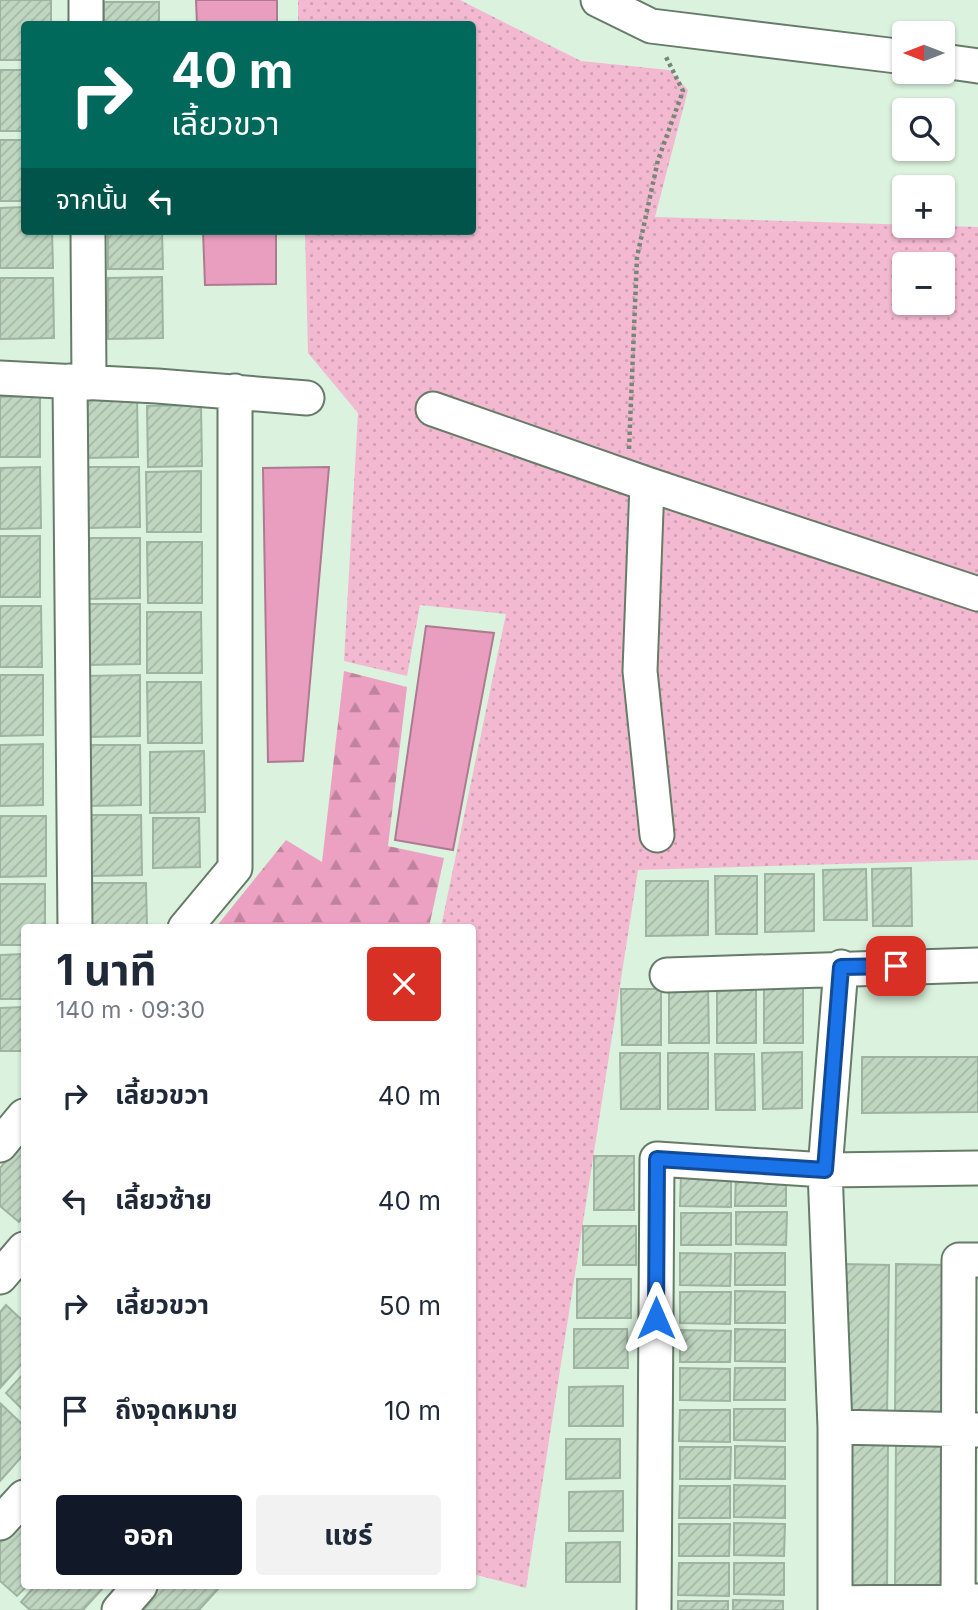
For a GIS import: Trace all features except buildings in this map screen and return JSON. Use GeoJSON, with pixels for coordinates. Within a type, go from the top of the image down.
{"type":"FeatureCollection","features":[{"type":"Feature","properties":{"kind":"street"},"geometry":{"type":"LineString","coordinates":[[86,0],[86,21]]}},
{"type":"Feature","properties":{"kind":"street"},"geometry":{"type":"LineString","coordinates":[[598,0],[652,26],[892,55]]}},
{"type":"Feature","properties":{"kind":"street"},"geometry":{"type":"LineString","coordinates":[[956,63],[978,66]]}},
{"type":"Feature","properties":{"kind":"street"},"geometry":{"type":"LineString","coordinates":[[75,924],[80,382],[88,235]]}},
{"type":"Feature","properties":{"kind":"street"},"geometry":{"type":"LineString","coordinates":[[0,378],[235,391],[307,398]]}},
{"type":"Feature","properties":{"kind":"street"},"geometry":{"type":"LineString","coordinates":[[188,924],[235,868],[235,391]]}},
{"type":"Feature","properties":{"kind":"street"},"geometry":{"type":"LineString","coordinates":[[433,409],[637,481],[978,594]]}},
{"type":"Feature","properties":{"kind":"street"},"geometry":{"type":"LineString","coordinates":[[637,481],[640,671],[657,835]]}},
{"type":"Feature","properties":{"kind":"street"},"geometry":{"type":"LineString","coordinates":[[667,975],[841,967],[978,965]]}},
{"type":"Feature","properties":{"kind":"street"},"geometry":{"type":"LineString","coordinates":[[841,967],[825,1170],[835,1427],[835,1607],[965,1604],[967,1429],[959,1260],[978,1260]]}},
{"type":"Feature","properties":{"kind":"street"},"geometry":{"type":"LineString","coordinates":[[0,1145],[21,1120]]}},
{"type":"Feature","properties":{"kind":"street"},"geometry":{"type":"LineString","coordinates":[[654,1610],[657,1159],[825,1170],[978,1168]]}},
{"type":"Feature","properties":{"kind":"street"},"geometry":{"type":"LineString","coordinates":[[0,1277],[21,1252]]}},
{"type":"Feature","properties":{"kind":"street"},"geometry":{"type":"LineString","coordinates":[[835,1427],[967,1429]]}},
{"type":"Feature","properties":{"kind":"street"},"geometry":{"type":"LineString","coordinates":[[0,1523],[21,1500]]}},
{"type":"Feature","properties":{"kind":"street"},"geometry":{"type":"LineString","coordinates":[[119,1610],[137,1589]]}},
{"type":"Feature","properties":{"kind":"path"},"geometry":{"type":"LineString","coordinates":[[637,481],[637,257],[658,160],[682,91],[652,26]]}},
{"type":"Feature","properties":{"kind":"green space"},"geometry":{"type":"Polygon","coordinates":[[[344,671],[407,687],[388,846],[444,858],[430,924],[218,924],[286,840],[322,862],[344,671]]]}},
{"type":"Feature","properties":{"kind":"shaded area"},"geometry":{"type":"Polygon","coordinates":[[[196,0],[277,0],[277,21],[197,21],[196,0]]]}},
{"type":"Feature","properties":{"kind":"shaded area"},"geometry":{"type":"Polygon","coordinates":[[[298,0],[460,0],[581,61],[669,70],[688,90],[655,217],[892,224],[892,238],[955,238],[955,226],[978,227],[978,860],[638,870],[526,1588],[476,1575],[476,924],[442,924],[506,614],[420,605],[407,676],[344,661],[358,413],[308,353],[305,235],[476,235],[476,21],[298,21],[298,0]]]}},
{"type":"Feature","properties":{"kind":"shaded area"},"geometry":{"type":"Polygon","coordinates":[[[203,235],[276,235],[276,284],[205,285],[203,235]]]}},
{"type":"Feature","properties":{"kind":"shaded area"},"geometry":{"type":"Polygon","coordinates":[[[329,467],[303,761],[268,762],[263,468],[329,467]]]}},
{"type":"Feature","properties":{"kind":"shaded area"},"geometry":{"type":"Polygon","coordinates":[[[426,626],[494,633],[453,850],[395,840],[426,626]]]}},
{"type":"Feature","properties":{"kind":"route"},"geometry":{"type":"LineString","coordinates":[[656,1318],[657,1159],[825,1170],[841,967],[896,966]]}}]}
